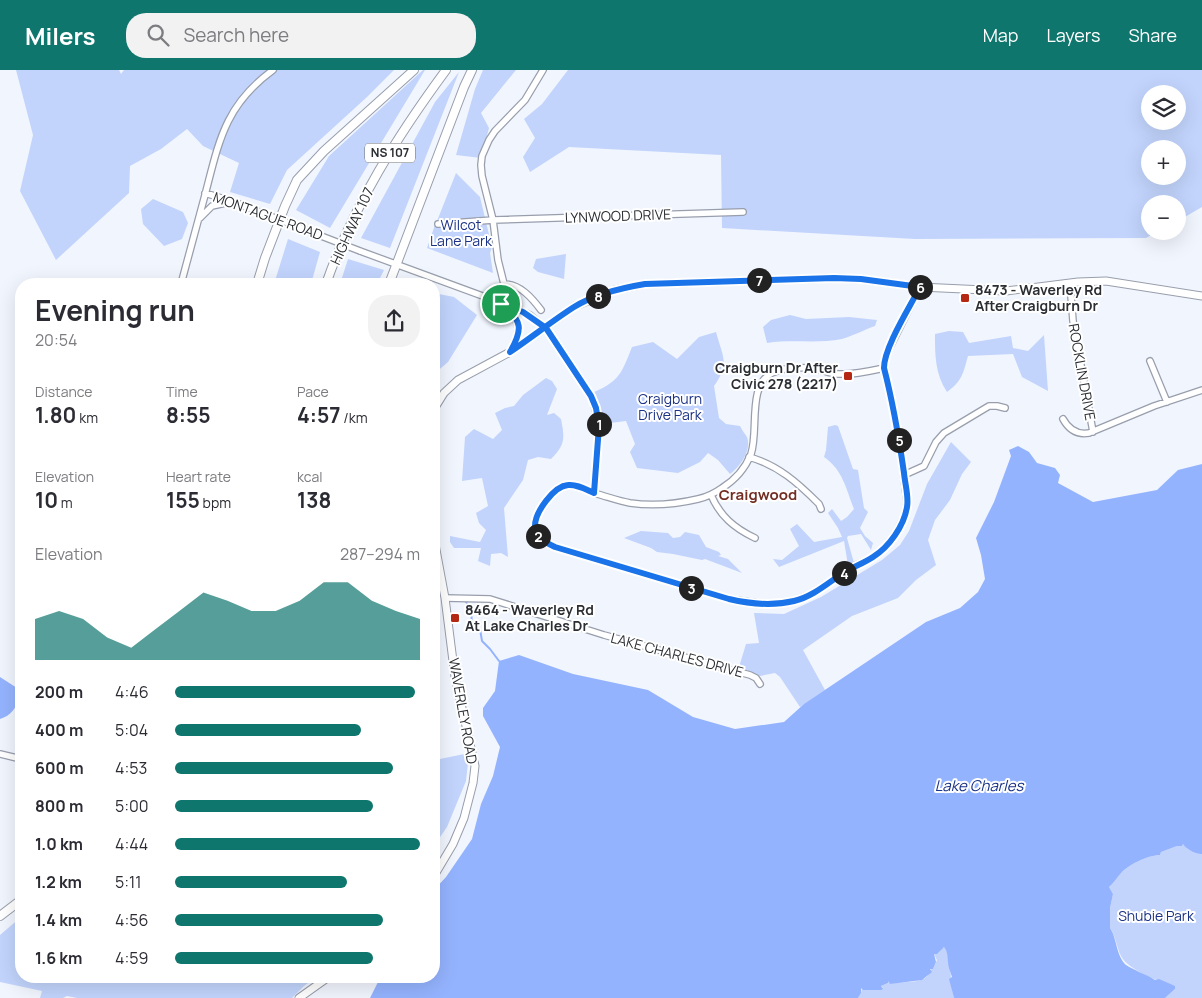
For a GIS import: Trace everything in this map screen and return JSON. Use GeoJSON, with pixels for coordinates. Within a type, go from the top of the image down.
{"type":"FeatureCollection","features":[{"type":"Feature","properties":{"kind":"highway"},"geometry":{"type":"LineString","coordinates":[[259,278],[279,220],[297,180],[324,151],[414,70]]}},
{"type":"Feature","properties":{"kind":"highway","name":"HIGHWAY 107"},"geometry":{"type":"LineString","coordinates":[[328,278],[378,172],[422,103],[446,70]]}},
{"type":"Feature","properties":{"kind":"highway"},"geometry":{"type":"LineString","coordinates":[[391,278],[472,70]]}},
{"type":"Feature","properties":{"kind":"highway"},"geometry":{"type":"LineString","coordinates":[[0,916],[15,905]]}},
{"type":"Feature","properties":{"kind":"main road"},"geometry":{"type":"LineString","coordinates":[[440,399],[458,380],[510,352],[575,306],[615,290],[645,284],[834,278],[861,279],[920,287],[1006,291],[1090,281],[1128,284],[1202,296]]}},
{"type":"Feature","properties":{"kind":"main road"},"geometry":{"type":"LineString","coordinates":[[499,303],[518,322],[518,338],[510,352]]}},
{"type":"Feature","properties":{"kind":"main road","name":"WAVERLEY ROAD"},"geometry":{"type":"LineString","coordinates":[[440,568],[446,598],[455,677],[475,766],[464,818],[453,844],[440,866]]}},
{"type":"Feature","properties":{"kind":"main road"},"geometry":{"type":"LineString","coordinates":[[299,998],[320,983]]}},
{"type":"Feature","properties":{"kind":"street","name":"MONTAGUE ROAD"},"geometry":{"type":"LineString","coordinates":[[273,70],[252,88],[227,123],[217,146],[205,193],[234,202],[433,278]]}},
{"type":"Feature","properties":{"kind":"street"},"geometry":{"type":"LineString","coordinates":[[499,303],[504,284],[482,176],[482,156],[495,131],[525,100],[543,70]]}},
{"type":"Feature","properties":{"kind":"street"},"geometry":{"type":"LineString","coordinates":[[183,278],[205,193]]}},
{"type":"Feature","properties":{"kind":"street"},"geometry":{"type":"LineString","coordinates":[[197,222],[203,213],[212,206],[234,202]]}},
{"type":"Feature","properties":{"kind":"street","name":"LYNWOOD DRIVE"},"geometry":{"type":"LineString","coordinates":[[438,224],[492,220],[743,212]]}},
{"type":"Feature","properties":{"kind":"street","name":"MONTAGUE ROAD"},"geometry":{"type":"LineString","coordinates":[[440,281],[523,312],[546,328]]}},
{"type":"Feature","properties":{"kind":"street","name":"ROCKLIN DRIVE"},"geometry":{"type":"LineString","coordinates":[[1070,283],[1073,321],[1093,432]]}},
{"type":"Feature","properties":{"kind":"street"},"geometry":{"type":"LineString","coordinates":[[504,284],[510,284],[519,288],[541,310]]}},
{"type":"Feature","properties":{"kind":"street"},"geometry":{"type":"LineString","coordinates":[[884,368],[844,374],[829,373],[815,369],[797,369],[775,372],[766,376],[761,382],[758,391],[754,440],[749,457],[740,474],[726,486],[711,495],[698,499],[652,504],[630,503],[594,493],[582,487],[568,485],[555,490],[537,516],[535,526],[538,535],[545,543],[555,547],[729,599],[757,603],[794,601],[811,594],[852,568],[872,558],[885,547],[896,533],[907,509],[898,430],[884,368],[887,353],[920,287]]}},
{"type":"Feature","properties":{"kind":"street"},"geometry":{"type":"LineString","coordinates":[[546,328],[588,391],[596,408],[599,431],[594,493]]}},
{"type":"Feature","properties":{"kind":"street"},"geometry":{"type":"LineString","coordinates":[[1150,361],[1167,402]]}},
{"type":"Feature","properties":{"kind":"street"},"geometry":{"type":"LineString","coordinates":[[1063,419],[1068,427],[1076,432],[1085,434],[1202,390]]}},
{"type":"Feature","properties":{"kind":"street"},"geometry":{"type":"LineString","coordinates":[[904,475],[924,466],[936,442],[947,431],[989,406],[1005,408]]}},
{"type":"Feature","properties":{"kind":"street"},"geometry":{"type":"LineString","coordinates":[[749,457],[771,465],[790,476],[821,509]]}},
{"type":"Feature","properties":{"kind":"street"},"geometry":{"type":"LineString","coordinates":[[711,495],[726,519],[738,529],[755,538]]}},
{"type":"Feature","properties":{"kind":"street","name":"LAKE CHARLES DRIVE"},"geometry":{"type":"LineString","coordinates":[[446,598],[490,599],[604,636],[750,675],[756,678],[760,684]]}},
{"type":"Feature","properties":{"kind":"street"},"geometry":{"type":"LineString","coordinates":[[0,754],[15,758]]}},
{"type":"Feature","properties":{"kind":"green space"},"geometry":{"type":"Polygon","coordinates":[[[16,70],[119,70],[121,74],[124,70],[394,70],[287,170],[270,204],[230,192],[239,163],[203,146],[187,129],[161,149],[130,166],[129,193],[56,260],[20,191],[33,135],[16,70]]]}},
{"type":"Feature","properties":{"kind":"green space"},"geometry":{"type":"Polygon","coordinates":[[[425,70],[330,228],[296,210],[329,156],[425,70]]]}},
{"type":"Feature","properties":{"kind":"green space"},"geometry":{"type":"Polygon","coordinates":[[[483,70],[516,70],[481,113],[489,128],[481,158],[456,155],[475,89],[483,70]]]}},
{"type":"Feature","properties":{"kind":"green space"},"geometry":{"type":"Polygon","coordinates":[[[568,70],[1202,70],[1202,207],[1186,216],[1186,195],[1141,195],[1141,238],[915,239],[722,228],[721,155],[569,147],[530,172],[523,157],[535,138],[524,119],[542,104],[568,70]]]}},
{"type":"Feature","properties":{"kind":"green space"},"geometry":{"type":"Polygon","coordinates":[[[459,72],[390,248],[361,238],[435,102],[459,72]]]}},
{"type":"Feature","properties":{"kind":"green space","name":"Wilcot Lane Park"},"geometry":{"type":"Polygon","coordinates":[[[456,173],[480,197],[492,247],[490,253],[493,273],[427,248],[456,173]]]}},
{"type":"Feature","properties":{"kind":"green space"},"geometry":{"type":"Polygon","coordinates":[[[153,199],[183,212],[188,223],[182,239],[164,246],[143,224],[141,209],[153,199]]]}},
{"type":"Feature","properties":{"kind":"green space"},"geometry":{"type":"Polygon","coordinates":[[[288,239],[320,252],[313,278],[276,278],[288,239]]]}},
{"type":"Feature","properties":{"kind":"green space"},"geometry":{"type":"Polygon","coordinates":[[[566,254],[564,279],[538,272],[533,268],[536,259],[566,254]]]}},
{"type":"Feature","properties":{"kind":"green space"},"geometry":{"type":"Polygon","coordinates":[[[348,259],[384,270],[380,278],[342,278],[348,259]]]}},
{"type":"Feature","properties":{"kind":"green space"},"geometry":{"type":"Polygon","coordinates":[[[440,294],[454,297],[477,315],[448,362],[440,369],[440,294]]]}},
{"type":"Feature","properties":{"kind":"green space"},"geometry":{"type":"Polygon","coordinates":[[[790,315],[806,319],[849,317],[877,320],[875,326],[842,339],[767,343],[763,327],[771,320],[790,315]]]}},
{"type":"Feature","properties":{"kind":"green space"},"geometry":{"type":"Polygon","coordinates":[[[949,331],[963,332],[969,343],[1011,336],[1013,348],[1028,351],[1044,335],[1048,391],[1022,377],[1013,354],[968,356],[961,377],[947,392],[938,371],[935,334],[949,331]]]}},
{"type":"Feature","properties":{"kind":"green space","name":"Craigburn Drive Park"},"geometry":{"type":"Polygon","coordinates":[[[716,332],[724,360],[722,372],[714,386],[719,418],[726,424],[740,426],[747,437],[748,447],[744,458],[730,474],[718,460],[708,453],[700,462],[678,473],[637,468],[630,452],[635,444],[626,421],[602,424],[594,392],[615,380],[626,363],[632,347],[653,342],[677,359],[699,337],[716,332]]]}},
{"type":"Feature","properties":{"kind":"green space"},"geometry":{"type":"Polygon","coordinates":[[[546,378],[552,381],[557,389],[547,415],[554,413],[561,419],[563,441],[559,450],[551,459],[538,457],[528,460],[523,480],[504,508],[508,557],[501,553],[491,554],[490,566],[478,561],[481,548],[454,548],[450,542],[450,536],[480,542],[486,530],[479,523],[476,513],[488,506],[482,478],[462,481],[465,437],[474,429],[493,439],[502,430],[495,413],[514,406],[523,395],[546,378]]]}},
{"type":"Feature","properties":{"kind":"green space"},"geometry":{"type":"Polygon","coordinates":[[[838,426],[853,469],[858,470],[864,508],[868,512],[860,528],[873,543],[871,550],[861,534],[848,536],[854,563],[848,565],[844,541],[779,567],[773,559],[782,560],[799,546],[790,529],[797,524],[814,542],[842,537],[828,513],[832,509],[841,521],[854,509],[840,474],[824,457],[828,427],[838,426]]]}},
{"type":"Feature","properties":{"kind":"green space"},"geometry":{"type":"Polygon","coordinates":[[[951,442],[971,462],[962,474],[950,500],[935,520],[928,540],[936,565],[916,580],[898,598],[852,616],[803,650],[825,690],[800,707],[780,677],[775,673],[760,676],[739,667],[746,644],[759,643],[754,613],[784,614],[821,597],[882,560],[900,545],[909,531],[927,484],[951,442]]]}},
{"type":"Feature","properties":{"kind":"green space"},"geometry":{"type":"Polygon","coordinates":[[[641,531],[668,533],[673,538],[680,537],[685,532],[699,535],[706,547],[719,552],[721,555],[718,556],[728,559],[742,573],[705,559],[657,552],[624,538],[641,531]]]}},
{"type":"Feature","properties":{"kind":"green space"},"geometry":{"type":"Polygon","coordinates":[[[469,753],[466,781],[447,827],[440,837],[440,759],[469,753]]]}},
{"type":"Feature","properties":{"kind":"green space","name":"Shubie Park"},"geometry":{"type":"Polygon","coordinates":[[[1183,844],[1188,849],[1202,854],[1202,998],[1165,998],[1175,989],[1174,986],[1145,975],[1130,966],[1121,956],[1110,928],[1110,908],[1113,894],[1109,887],[1120,874],[1140,861],[1160,855],[1161,852],[1182,846],[1183,844]]]}},
{"type":"Feature","properties":{"kind":"green space"},"geometry":{"type":"Polygon","coordinates":[[[15,922],[15,983],[308,983],[292,998],[77,998],[67,996],[63,998],[40,998],[42,991],[0,982],[0,935],[15,922]]]}},
{"type":"Feature","properties":{"kind":"green space"},"geometry":{"type":"Polygon","coordinates":[[[945,947],[949,959],[954,998],[858,998],[862,988],[863,990],[883,988],[881,986],[888,983],[888,980],[890,984],[925,978],[933,969],[937,960],[934,954],[937,954],[945,947]]]}},
{"type":"Feature","properties":{"kind":"water","name":"Lake Charles"},"geometry":{"type":"Polygon","coordinates":[[[1018,446],[1029,452],[1037,463],[1055,468],[1060,475],[1058,483],[1093,502],[1157,490],[1178,470],[1202,464],[1202,854],[1191,851],[1183,844],[1182,846],[1177,846],[1161,852],[1160,855],[1145,858],[1130,866],[1109,887],[1113,894],[1110,908],[1110,928],[1120,957],[1129,967],[1155,980],[1159,979],[1175,986],[1175,989],[1165,998],[954,998],[949,979],[952,977],[948,965],[947,952],[944,947],[937,954],[934,954],[936,962],[933,969],[930,969],[932,972],[922,980],[890,984],[888,981],[888,983],[881,986],[883,989],[881,990],[863,990],[861,988],[858,998],[370,998],[378,983],[440,983],[440,884],[472,839],[481,804],[493,776],[500,747],[483,716],[483,708],[495,691],[499,661],[519,655],[573,674],[648,690],[693,717],[735,729],[784,722],[804,704],[926,622],[960,608],[978,592],[985,579],[976,538],[994,502],[1011,456],[1009,450],[1018,446]]]}},
{"type":"Feature","properties":{"kind":"water"},"geometry":{"type":"Polygon","coordinates":[[[0,677],[15,687],[15,707],[7,716],[0,719],[0,677]]]}},
{"type":"Feature","properties":{"kind":"waterway"},"geometry":{"type":"LineString","coordinates":[[466,602],[471,609],[472,625],[480,629],[482,641],[499,661]]}},
{"type":"Feature","properties":{"kind":"place","name":"8473 - Waverley Rd After Craigburn Dr"},"geometry":{"type":"Point","coordinates":[965,298]}},
{"type":"Feature","properties":{"kind":"place","name":"Craigburn Dr After Civic 278 (2217)"},"geometry":{"type":"Point","coordinates":[848,376]}},
{"type":"Feature","properties":{"kind":"place","name":"8464 - Waverley Rd At Lake Charles Dr"},"geometry":{"type":"Point","coordinates":[455,618]}},
{"type":"Feature","properties":{"kind":"district","name":"Craigwood"},"geometry":{"type":"Point","coordinates":[758,495]}},
{"type":"Feature","properties":{"kind":"route"},"geometry":{"type":"LineString","coordinates":[[501,304],[510,311],[518,322],[518,338],[510,352],[546,328],[575,306],[602,294],[630,286],[660,283],[834,278],[861,279],[920,287],[884,361],[899,439],[907,502],[907,509],[900,526],[885,547],[872,558],[852,568],[811,594],[783,603],[757,603],[729,599],[545,543],[538,535],[535,526],[537,516],[555,490],[568,485],[574,485],[594,493],[599,431],[596,408],[588,391],[546,328],[530,315],[501,304]]}}]}
